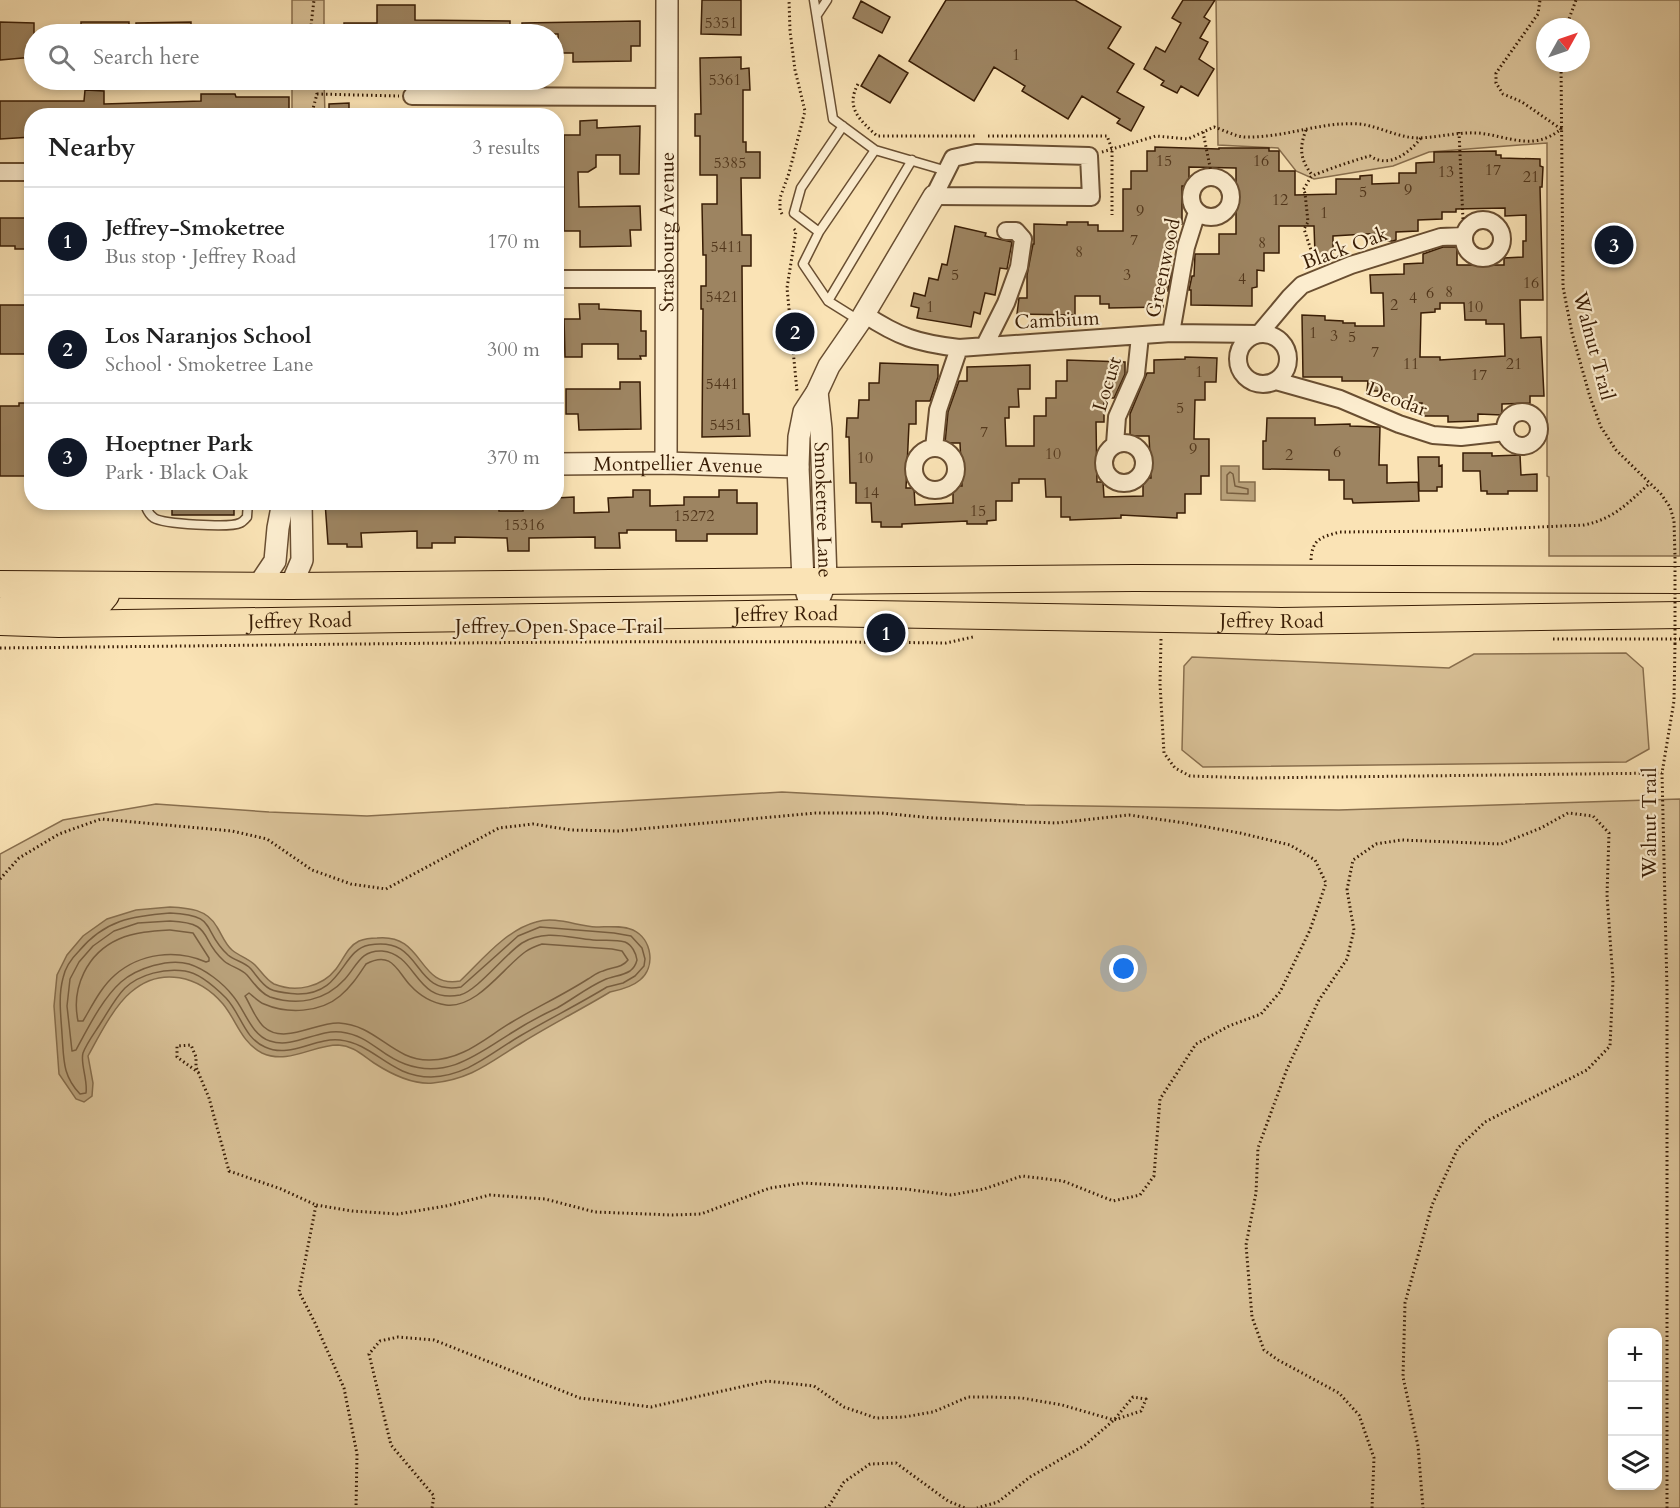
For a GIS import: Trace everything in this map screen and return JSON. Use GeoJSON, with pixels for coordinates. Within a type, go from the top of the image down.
{"type":"FeatureCollection","features":[{"type":"Feature","properties":{"kind":"main road","name":"Jeffrey Road"},"geometry":{"type":"LineString","coordinates":[[0,584],[291,586],[814,581],[1310,579],[1385,581],[1678,568]]}},
{"type":"Feature","properties":{"kind":"main road"},"geometry":{"type":"LineString","coordinates":[[0,611],[11,607],[101,601],[106,595],[105,585]]}},
{"type":"Feature","properties":{"kind":"main road"},"geometry":{"type":"LineString","coordinates":[[181,622],[212,604],[280,603],[288,597],[291,586]]}},
{"type":"Feature","properties":{"kind":"main road","name":"Jeffrey Road"},"geometry":{"type":"LineString","coordinates":[[0,622],[59,624],[813,614],[1380,621],[1680,615]]}},
{"type":"Feature","properties":{"kind":"street","name":"Strasbourg Avenue"},"geometry":{"type":"LineString","coordinates":[[666,463],[667,0]]}},
{"type":"Feature","properties":{"kind":"street"},"geometry":{"type":"LineString","coordinates":[[412,96],[668,97]]}},
{"type":"Feature","properties":{"kind":"street","name":"Smoketree Lane"},"geometry":{"type":"LineString","coordinates":[[814,581],[798,467],[799,437],[804,412],[817,393],[829,366],[862,318],[934,196],[953,158],[976,153],[1089,156]]}},
{"type":"Feature","properties":{"kind":"street"},"geometry":{"type":"LineString","coordinates":[[934,196],[1091,197],[1089,156]]}},
{"type":"Feature","properties":{"kind":"street"},"geometry":{"type":"LineString","coordinates":[[0,172],[24,172]]}},
{"type":"Feature","properties":{"kind":"street","name":"Greenwood"},"geometry":{"type":"LineString","coordinates":[[1212,177],[1224,182],[1231,194],[1231,201],[1228,208],[1217,216],[1210,217],[1197,212],[1191,201],[1192,189],[1200,180],[1212,177]]}},
{"type":"Feature","properties":{"kind":"street","name":"Greenwood"},"geometry":{"type":"LineString","coordinates":[[1171,333],[1185,247],[1197,212]]}},
{"type":"Feature","properties":{"kind":"street"},"geometry":{"type":"LineString","coordinates":[[985,345],[1006,303],[1019,267],[1023,239],[1016,231],[1006,231]]}},
{"type":"Feature","properties":{"kind":"street","name":"Black Oak"},"geometry":{"type":"LineString","coordinates":[[1259,334],[1302,285],[1351,265],[1441,237],[1464,236]]}},
{"type":"Feature","properties":{"kind":"street"},"geometry":{"type":"LineString","coordinates":[[564,279],[668,279]]}},
{"type":"Feature","properties":{"kind":"street","name":"Cambium"},"geometry":{"type":"LineString","coordinates":[[862,318],[898,335],[930,344],[959,348],[1171,333],[1259,334]]}},
{"type":"Feature","properties":{"kind":"street"},"geometry":{"type":"LineString","coordinates":[[1259,334],[1275,337],[1287,350],[1287,368],[1276,381]]}},
{"type":"Feature","properties":{"kind":"street","name":"Deodar"},"geometry":{"type":"LineString","coordinates":[[1259,334],[1252,336],[1240,347],[1237,363],[1240,371],[1251,382],[1260,385],[1276,381],[1340,399],[1399,424],[1433,435],[1461,437],[1505,432]]}},
{"type":"Feature","properties":{"kind":"street","name":"Locust"},"geometry":{"type":"LineString","coordinates":[[1115,444],[1117,417],[1136,374],[1140,336]]}},
{"type":"Feature","properties":{"kind":"street"},"geometry":{"type":"LineString","coordinates":[[934,448],[938,410],[959,348]]}},
{"type":"Feature","properties":{"kind":"street","name":"Smoketree Lane"},"geometry":{"type":"LineString","coordinates":[[813,614],[821,429],[817,393]]}},
{"type":"Feature","properties":{"kind":"street","name":"Montpellier Avenue"},"geometry":{"type":"LineString","coordinates":[[564,464],[666,463],[798,467]]}},
{"type":"Feature","properties":{"kind":"street"},"geometry":{"type":"LineString","coordinates":[[259,585],[275,561],[281,510]]}},
{"type":"Feature","properties":{"kind":"street"},"geometry":{"type":"LineString","coordinates":[[291,586],[302,560],[301,510]]}},
{"type":"Feature","properties":{"kind":"lane"},"geometry":{"type":"LineString","coordinates":[[814,0],[833,119],[875,150],[947,171]]}},
{"type":"Feature","properties":{"kind":"lane"},"geometry":{"type":"LineString","coordinates":[[817,15],[827,0]]}},
{"type":"Feature","properties":{"kind":"lane"},"geometry":{"type":"LineString","coordinates":[[819,232],[794,213],[801,188],[843,126]]}},
{"type":"Feature","properties":{"kind":"lane"},"geometry":{"type":"LineString","coordinates":[[862,318],[828,301],[803,264],[819,232],[875,150]]}},
{"type":"Feature","properties":{"kind":"lane"},"geometry":{"type":"LineString","coordinates":[[828,301],[912,160]]}},
{"type":"Feature","properties":{"kind":"lane"},"geometry":{"type":"LineString","coordinates":[[147,510],[153,518],[166,523],[222,525],[239,524],[247,517],[247,510]]}},
{"type":"Feature","properties":{"kind":"path"},"geometry":{"type":"LineString","coordinates":[[311,24],[314,0]]}},
{"type":"Feature","properties":{"kind":"path"},"geometry":{"type":"LineString","coordinates":[[1089,156],[1156,136],[1188,138],[1214,127],[1242,137],[1277,136],[1340,124],[1365,125],[1404,136],[1422,137],[1459,132],[1532,142],[1551,137],[1561,129],[1522,102],[1503,94],[1496,83],[1497,73],[1538,14],[1540,0]]}},
{"type":"Feature","properties":{"kind":"path"},"geometry":{"type":"LineString","coordinates":[[1569,18],[1576,0]]}},
{"type":"Feature","properties":{"kind":"path","name":"Walnut Trail"},"geometry":{"type":"LineString","coordinates":[[1562,72],[1563,287],[1572,333],[1601,427],[1616,450],[1661,494],[1672,514],[1678,568],[1674,701],[1662,773],[1666,990],[1667,1508]]}},
{"type":"Feature","properties":{"kind":"path"},"geometry":{"type":"LineString","coordinates":[[313,108],[316,90]]}},
{"type":"Feature","properties":{"kind":"path"},"geometry":{"type":"LineString","coordinates":[[316,94],[412,96]]}},
{"type":"Feature","properties":{"kind":"path"},"geometry":{"type":"LineString","coordinates":[[1306,130],[1300,145],[1301,157],[1312,175]]}},
{"type":"Feature","properties":{"kind":"path"},"geometry":{"type":"LineString","coordinates":[[1203,132],[1212,177]]}},
{"type":"Feature","properties":{"kind":"path"},"geometry":{"type":"LineString","coordinates":[[1459,132],[1464,236]]}},
{"type":"Feature","properties":{"kind":"path"},"geometry":{"type":"LineString","coordinates":[[1316,263],[1304,229],[1308,222],[1303,190],[1312,175],[1340,167],[1350,160],[1370,156],[1377,161],[1396,158],[1411,150],[1422,137]]}},
{"type":"Feature","properties":{"kind":"path"},"geometry":{"type":"LineString","coordinates":[[1310,579],[1312,547],[1326,536],[1340,532],[1451,531],[1584,525],[1601,522],[1612,516],[1650,483]]}},
{"type":"Feature","properties":{"kind":"path"},"geometry":{"type":"LineString","coordinates":[[1160,619],[1160,705],[1164,753],[1175,768],[1190,776],[1254,778],[1662,773]]}},
{"type":"Feature","properties":{"kind":"path","name":"Jeffrey Open Space Trail"},"geometry":{"type":"LineString","coordinates":[[0,648],[762,640],[946,643],[976,637]]}},
{"type":"Feature","properties":{"kind":"path"},"geometry":{"type":"LineString","coordinates":[[1652,640],[1680,639]]}},
{"type":"Feature","properties":{"kind":"path"},"geometry":{"type":"LineString","coordinates":[[0,879],[19,858],[59,834],[101,819],[232,831],[267,839],[312,870],[351,884],[386,889],[499,828],[532,824],[571,830],[618,831],[816,813],[881,813],[933,818],[1056,823],[1129,815],[1185,823],[1290,845],[1315,860],[1326,883],[1310,930],[1280,992],[1261,1014],[1229,1026],[1196,1044],[1160,1099],[1154,1176],[1140,1195],[1113,1201],[1063,1181],[1022,1176],[984,1189],[951,1195],[905,1189],[804,1183],[770,1188],[701,1214],[595,1212],[545,1199],[490,1195],[446,1206],[398,1214],[352,1211],[316,1205],[281,1189],[229,1171],[209,1098],[199,1073],[196,1067],[196,1057],[191,1045],[177,1046],[177,1057],[199,1073]]}},
{"type":"Feature","properties":{"kind":"path"},"geometry":{"type":"LineString","coordinates":[[1372,1508],[1374,1458],[1359,1415],[1339,1393],[1264,1350],[1252,1317],[1246,1245],[1256,1193],[1258,1148],[1287,1069],[1319,1000],[1347,959],[1354,930],[1347,890],[1353,860],[1376,844],[1401,840],[1501,844],[1541,828],[1568,813],[1593,816],[1609,833],[1607,895],[1613,980],[1610,1046],[1587,1070],[1485,1122],[1458,1148],[1432,1204],[1405,1303],[1403,1377],[1418,1446],[1423,1508]]}},
{"type":"Feature","properties":{"kind":"path"},"geometry":{"type":"LineString","coordinates":[[316,1205],[299,1292],[344,1388],[357,1454],[356,1508]]}},
{"type":"Feature","properties":{"kind":"path"},"geometry":{"type":"LineString","coordinates":[[432,1508],[434,1496],[391,1445],[369,1354],[380,1341],[398,1337],[434,1340],[580,1398],[651,1407],[767,1381],[814,1386],[844,1407],[876,1418],[904,1417],[933,1412],[968,1397],[991,1396],[1023,1398],[1062,1405],[1114,1420],[1141,1411],[1146,1399],[1133,1397],[1114,1420],[1085,1445],[1030,1477],[998,1502],[977,1508]]}},
{"type":"Feature","properties":{"kind":"path"},"geometry":{"type":"LineString","coordinates":[[825,1508],[829,1506],[844,1482],[870,1464],[896,1463],[948,1501],[965,1508]]}},
{"type":"Feature","properties":{"kind":"shaded area"},"geometry":{"type":"Polygon","coordinates":[[[292,0],[324,0],[324,24],[292,24],[292,0]]]}},
{"type":"Feature","properties":{"kind":"shaded area"},"geometry":{"type":"Polygon","coordinates":[[[1216,0],[1680,0],[1680,556],[1549,556],[1547,143],[1429,152],[1393,166],[1314,179],[1296,171],[1278,148],[1218,145],[1216,0]]]}},
{"type":"Feature","properties":{"kind":"shaded area"},"geometry":{"type":"Polygon","coordinates":[[[292,90],[324,90],[325,108],[292,108],[292,90]]]}},
{"type":"Feature","properties":{"kind":"shaded area"},"geometry":{"type":"Polygon","coordinates":[[[1626,653],[1643,668],[1649,749],[1626,762],[1203,767],[1182,750],[1184,666],[1192,657],[1449,668],[1474,654],[1626,653]]]}},
{"type":"Feature","properties":{"kind":"shaded area"},"geometry":{"type":"Polygon","coordinates":[[[782,792],[1025,805],[1339,810],[1680,799],[1680,1508],[0,1508],[0,854],[63,820],[156,804],[367,816],[782,792]]]}},
{"type":"Feature","properties":{"kind":"water"},"geometry":{"type":"Polygon","coordinates":[[[1221,466],[1239,466],[1239,482],[1255,482],[1255,501],[1221,500],[1221,466]]]}},
{"type":"Feature","properties":{"kind":"water"},"geometry":{"type":"Polygon","coordinates":[[[170,907],[191,909],[208,916],[232,950],[252,963],[271,982],[282,987],[308,987],[324,980],[336,969],[355,944],[375,938],[393,939],[404,944],[436,977],[446,981],[460,981],[505,939],[525,926],[543,920],[596,927],[628,928],[639,934],[648,946],[650,961],[645,974],[633,985],[610,992],[471,1073],[433,1083],[402,1078],[344,1046],[329,1046],[281,1057],[262,1053],[244,1037],[223,1004],[203,987],[179,978],[155,979],[131,992],[113,1013],[88,1056],[93,1083],[92,1096],[84,1102],[76,1099],[59,1074],[54,1006],[57,975],[67,955],[83,936],[107,919],[136,910],[170,907]]]}},
{"type":"Feature","properties":{"kind":"building"},"geometry":{"type":"Polygon","coordinates":[[[702,0],[741,0],[741,35],[701,34],[702,0]]]}},
{"type":"Feature","properties":{"kind":"building"},"geometry":{"type":"Polygon","coordinates":[[[946,0],[1075,0],[1121,27],[1108,48],[1134,64],[1117,92],[1144,107],[1131,131],[1117,123],[1120,119],[1082,96],[1068,119],[1022,91],[1025,86],[994,67],[974,101],[909,61],[946,0]]]}},
{"type":"Feature","properties":{"kind":"building"},"geometry":{"type":"Polygon","coordinates":[[[1183,0],[1215,0],[1204,17],[1210,21],[1200,38],[1208,42],[1199,59],[1214,69],[1198,96],[1181,86],[1177,93],[1161,85],[1164,81],[1144,69],[1156,47],[1165,52],[1181,23],[1172,18],[1183,0]]]}},
{"type":"Feature","properties":{"kind":"building"},"geometry":{"type":"Polygon","coordinates":[[[861,1],[890,17],[882,33],[853,18],[861,1]]]}},
{"type":"Feature","properties":{"kind":"building"},"geometry":{"type":"Polygon","coordinates":[[[377,5],[415,5],[415,20],[510,21],[510,24],[344,24],[377,23],[377,5]]]}},
{"type":"Feature","properties":{"kind":"building"},"geometry":{"type":"Polygon","coordinates":[[[640,21],[640,46],[631,46],[631,61],[573,62],[573,53],[564,53],[564,24],[522,23],[640,21]]]}},
{"type":"Feature","properties":{"kind":"building"},"geometry":{"type":"Polygon","coordinates":[[[0,22],[34,23],[24,24],[24,58],[0,60],[0,22]]]}},
{"type":"Feature","properties":{"kind":"building"},"geometry":{"type":"Polygon","coordinates":[[[81,22],[129,22],[129,24],[81,24],[81,22]]]}},
{"type":"Feature","properties":{"kind":"building"},"geometry":{"type":"Polygon","coordinates":[[[191,22],[191,24],[136,24],[191,22]]]}},
{"type":"Feature","properties":{"kind":"building"},"geometry":{"type":"Polygon","coordinates":[[[879,55],[908,73],[890,103],[861,86],[879,55]]]}},
{"type":"Feature","properties":{"kind":"building"},"geometry":{"type":"Polygon","coordinates":[[[741,57],[741,69],[749,68],[750,90],[743,90],[743,142],[746,142],[746,152],[760,152],[760,178],[741,178],[742,235],[751,235],[751,266],[742,266],[743,414],[749,414],[750,436],[702,437],[703,309],[701,309],[701,286],[706,286],[706,255],[703,255],[702,204],[717,204],[717,175],[700,175],[700,136],[695,136],[695,114],[701,114],[700,58],[741,57]]]}},
{"type":"Feature","properties":{"kind":"building"},"geometry":{"type":"Polygon","coordinates":[[[85,90],[104,91],[104,104],[201,101],[201,94],[235,94],[236,97],[289,97],[289,108],[24,108],[24,138],[0,139],[0,101],[84,101],[85,90]]]}},
{"type":"Feature","properties":{"kind":"building"},"geometry":{"type":"Polygon","coordinates":[[[349,103],[349,108],[329,108],[329,104],[349,103]]]}},
{"type":"Feature","properties":{"kind":"building"},"geometry":{"type":"Polygon","coordinates":[[[597,120],[597,128],[640,126],[639,174],[620,174],[620,155],[596,155],[596,167],[588,172],[578,172],[579,207],[640,206],[641,230],[630,230],[631,246],[580,247],[580,231],[564,231],[564,135],[580,135],[580,121],[597,120]]]}},
{"type":"Feature","properties":{"kind":"building"},"geometry":{"type":"Polygon","coordinates":[[[1155,147],[1269,148],[1269,151],[1279,151],[1279,171],[1295,171],[1295,195],[1336,194],[1336,179],[1360,179],[1360,176],[1372,175],[1372,184],[1399,183],[1399,173],[1416,173],[1416,163],[1434,162],[1434,152],[1496,151],[1496,155],[1501,155],[1501,158],[1540,159],[1540,166],[1543,167],[1542,187],[1540,187],[1543,300],[1520,300],[1521,338],[1541,337],[1544,396],[1530,396],[1530,403],[1502,404],[1502,415],[1478,414],[1478,421],[1448,422],[1448,416],[1421,416],[1422,403],[1404,403],[1404,399],[1382,398],[1382,391],[1367,391],[1368,381],[1342,381],[1342,377],[1303,377],[1302,315],[1325,316],[1325,320],[1355,323],[1355,326],[1384,326],[1383,293],[1371,293],[1370,275],[1404,274],[1404,264],[1423,263],[1423,254],[1443,247],[1457,247],[1457,265],[1504,265],[1504,258],[1523,257],[1523,241],[1526,241],[1526,215],[1505,216],[1505,208],[1456,209],[1456,212],[1442,212],[1442,219],[1418,220],[1418,231],[1396,232],[1396,240],[1393,241],[1382,241],[1382,233],[1333,236],[1333,254],[1315,254],[1314,226],[1279,226],[1279,253],[1264,253],[1264,271],[1257,270],[1257,287],[1252,288],[1252,306],[1191,305],[1191,290],[1189,290],[1192,276],[1194,276],[1195,254],[1219,254],[1219,234],[1236,234],[1236,168],[1189,167],[1189,186],[1182,186],[1182,224],[1176,224],[1176,245],[1170,245],[1171,274],[1168,291],[1163,291],[1163,307],[1109,308],[1109,304],[1100,304],[1100,296],[1075,296],[1075,315],[1017,314],[1019,298],[1027,298],[1027,275],[1034,244],[1034,224],[1067,225],[1067,222],[1088,222],[1088,225],[1098,225],[1098,231],[1123,231],[1123,189],[1131,189],[1131,171],[1147,171],[1147,151],[1155,151],[1155,147]],[[1440,303],[1440,309],[1435,309],[1435,312],[1421,313],[1420,357],[1440,357],[1440,360],[1505,356],[1504,324],[1486,324],[1486,320],[1465,320],[1464,303],[1440,303]]]}},
{"type":"Feature","properties":{"kind":"building"},"geometry":{"type":"Polygon","coordinates":[[[0,218],[24,218],[24,249],[15,249],[15,246],[0,246],[0,218]]]}},
{"type":"Feature","properties":{"kind":"building"},"geometry":{"type":"Polygon","coordinates":[[[955,226],[1012,242],[1007,269],[1000,268],[995,295],[985,293],[980,314],[974,312],[971,327],[917,318],[919,308],[911,306],[914,293],[925,296],[929,278],[938,280],[942,264],[947,265],[955,226]]]}},
{"type":"Feature","properties":{"kind":"building"},"geometry":{"type":"Polygon","coordinates":[[[579,304],[599,304],[599,309],[641,311],[641,331],[646,331],[646,356],[640,356],[641,359],[618,359],[618,344],[582,344],[582,357],[565,357],[564,319],[580,319],[579,304]]]}},
{"type":"Feature","properties":{"kind":"building"},"geometry":{"type":"Polygon","coordinates":[[[0,305],[24,305],[24,354],[0,354],[0,305]]]}},
{"type":"Feature","properties":{"kind":"building"},"geometry":{"type":"Polygon","coordinates":[[[1185,357],[1217,358],[1216,382],[1205,382],[1205,400],[1195,400],[1194,439],[1209,439],[1209,476],[1201,476],[1201,494],[1185,494],[1185,513],[1177,513],[1177,518],[1121,515],[1121,518],[1070,520],[1070,517],[1061,517],[1061,497],[1046,497],[1045,479],[1019,479],[1019,483],[1012,483],[1012,501],[996,501],[996,520],[987,521],[987,524],[967,524],[967,521],[881,527],[881,522],[872,522],[871,503],[856,503],[856,483],[850,483],[849,437],[846,437],[847,418],[858,418],[859,400],[869,400],[869,383],[879,383],[880,363],[938,365],[938,377],[930,401],[916,401],[916,424],[909,424],[906,488],[914,488],[915,505],[953,503],[953,486],[962,486],[960,443],[945,443],[948,412],[959,381],[967,381],[967,367],[1030,365],[1030,389],[1018,389],[1019,407],[1009,407],[1009,418],[1005,418],[1006,446],[1034,446],[1034,416],[1046,416],[1046,398],[1056,398],[1056,381],[1067,381],[1067,360],[1125,362],[1125,374],[1114,398],[1104,398],[1104,422],[1096,422],[1097,482],[1103,482],[1104,497],[1143,496],[1143,478],[1151,478],[1149,436],[1130,436],[1130,414],[1147,373],[1154,373],[1154,360],[1185,359],[1185,357]]]}},
{"type":"Feature","properties":{"kind":"building"},"geometry":{"type":"Polygon","coordinates":[[[620,382],[640,382],[641,429],[579,430],[578,414],[566,414],[566,389],[620,389],[620,382]]]}},
{"type":"Feature","properties":{"kind":"building"},"geometry":{"type":"Polygon","coordinates":[[[19,403],[24,403],[24,476],[0,476],[0,406],[19,406],[19,403]]]}},
{"type":"Feature","properties":{"kind":"building"},"geometry":{"type":"Polygon","coordinates":[[[1267,418],[1315,418],[1315,425],[1350,424],[1350,426],[1380,427],[1379,465],[1387,465],[1387,483],[1418,482],[1419,501],[1353,503],[1352,499],[1344,499],[1344,480],[1329,480],[1329,470],[1263,469],[1263,441],[1266,441],[1267,418]]]}},
{"type":"Feature","properties":{"kind":"building"},"geometry":{"type":"Polygon","coordinates":[[[1463,453],[1492,453],[1492,456],[1520,455],[1521,475],[1537,474],[1537,491],[1487,494],[1487,491],[1481,491],[1480,471],[1463,471],[1463,453]]]}},
{"type":"Feature","properties":{"kind":"building"},"geometry":{"type":"Polygon","coordinates":[[[1418,457],[1439,457],[1439,466],[1442,465],[1442,487],[1437,487],[1437,491],[1419,491],[1418,457]]]}},
{"type":"Feature","properties":{"kind":"building"},"geometry":{"type":"Polygon","coordinates":[[[633,490],[650,490],[650,506],[684,505],[684,497],[719,497],[719,490],[737,490],[737,503],[757,503],[757,534],[707,534],[707,541],[676,541],[676,530],[627,530],[627,533],[619,533],[620,548],[595,548],[595,537],[529,538],[529,551],[508,551],[507,538],[455,537],[455,543],[432,543],[432,548],[417,548],[417,531],[361,533],[362,547],[328,544],[326,510],[564,510],[564,498],[574,497],[574,513],[609,512],[608,498],[633,497],[633,490]]]}},
{"type":"Feature","properties":{"kind":"building"},"geometry":{"type":"Polygon","coordinates":[[[172,510],[234,510],[234,515],[172,515],[172,510]]]}},
{"type":"Feature","properties":{"kind":"place","name":"Hoeptner Park"},"geometry":{"type":"Point","coordinates":[1614,245]}},
{"type":"Feature","properties":{"kind":"place","name":"Los Naranjos School"},"geometry":{"type":"Point","coordinates":[795,332]}},
{"type":"Feature","properties":{"kind":"place","name":"Jeffrey-Smoketree"},"geometry":{"type":"Point","coordinates":[886,633]}}]}
